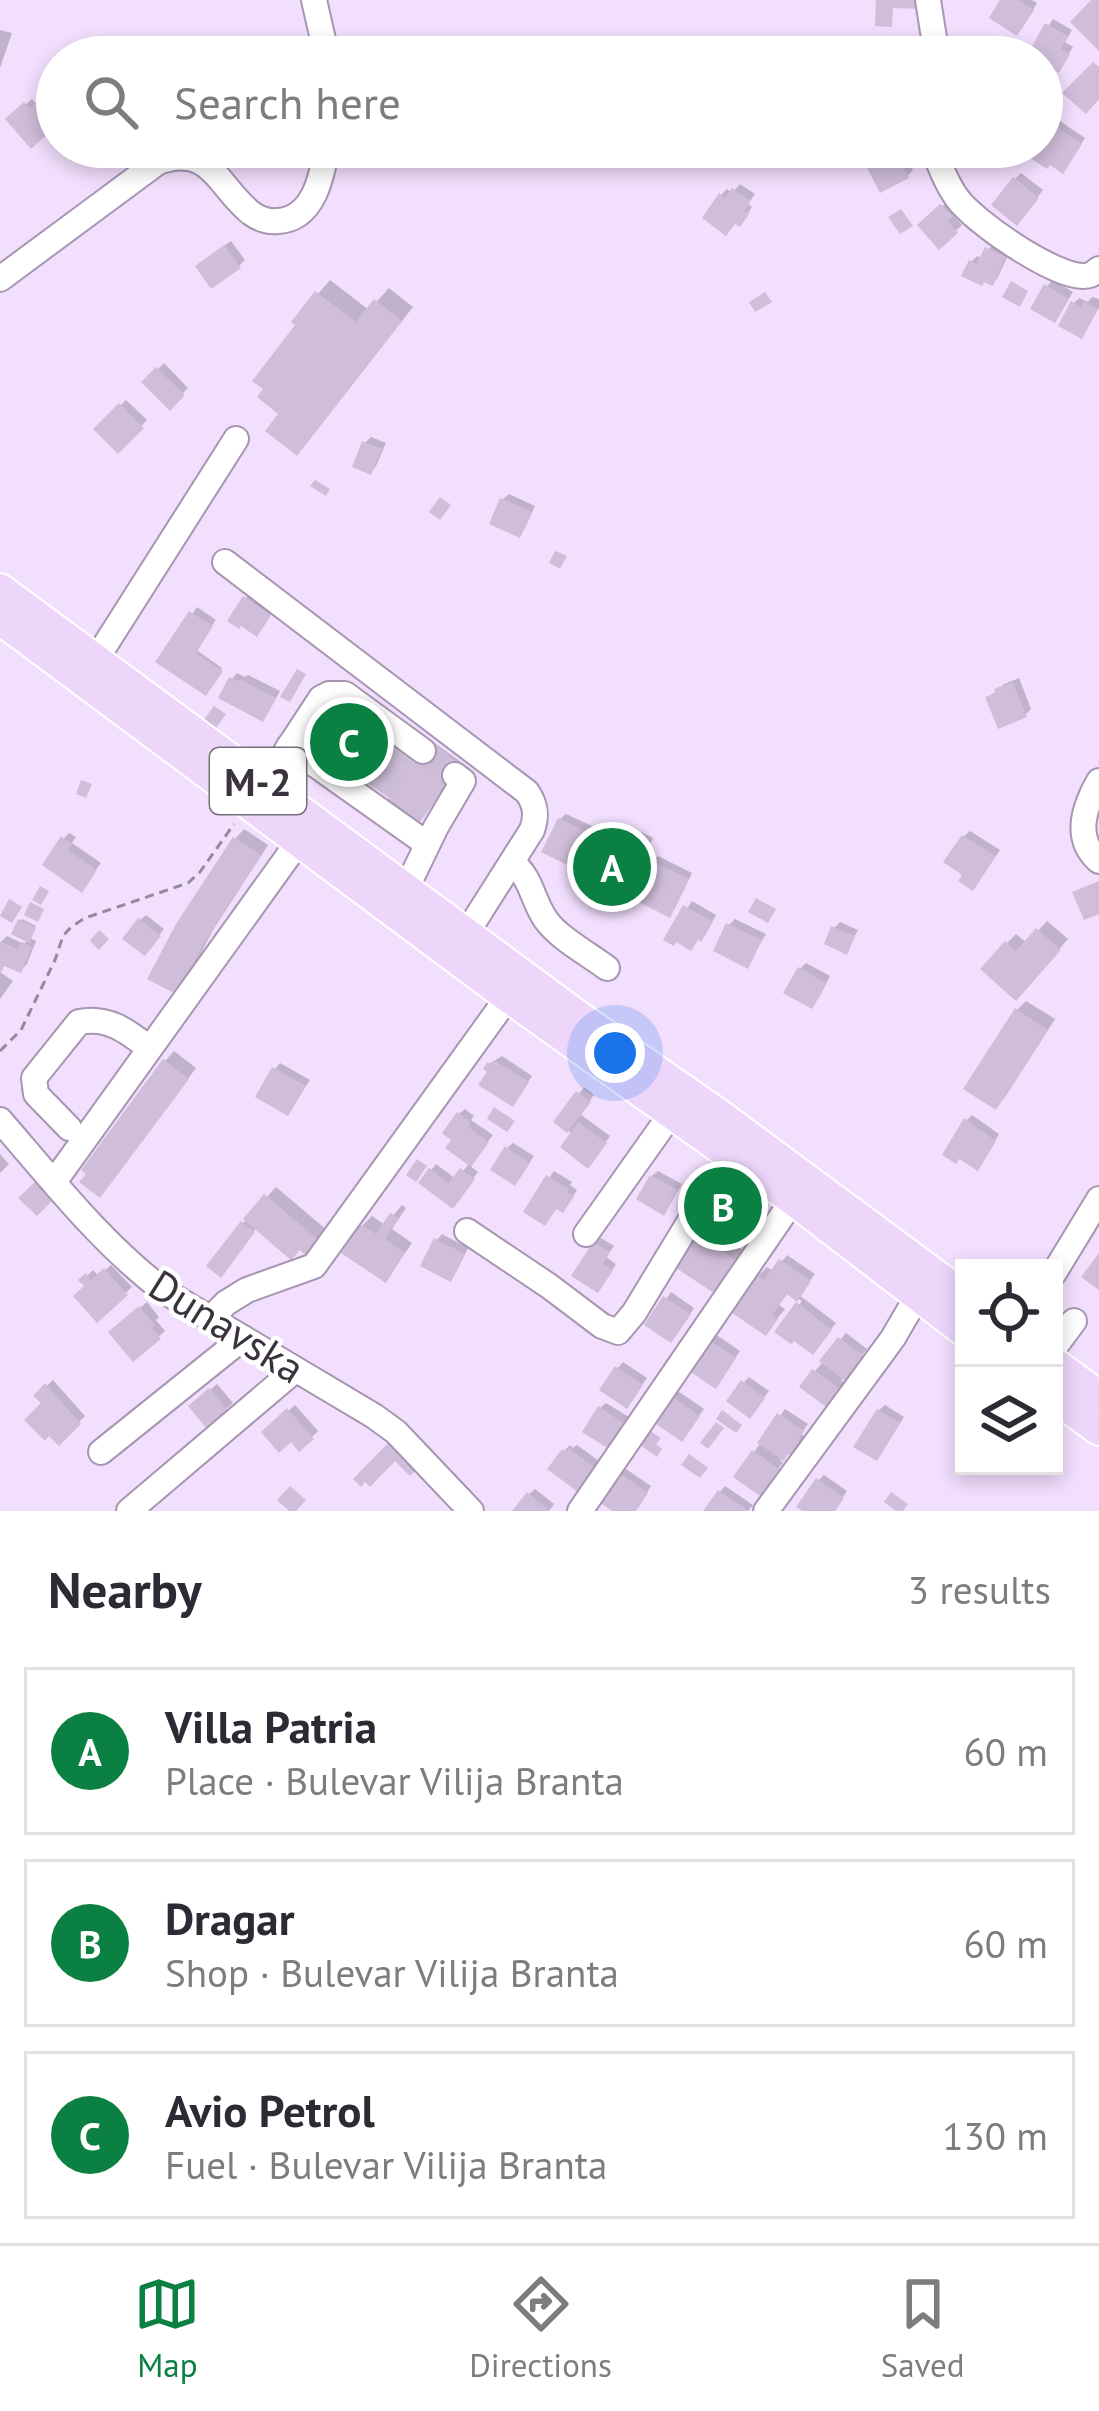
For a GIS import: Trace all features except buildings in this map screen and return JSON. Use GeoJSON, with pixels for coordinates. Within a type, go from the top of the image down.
{"type":"FeatureCollection","features":[{"type":"Feature","properties":{"kind":"main road","name":"M-2"},"geometry":{"type":"LineString","coordinates":[[0,589],[256,794],[299,841],[794,1200],[955,1323]]}},
{"type":"Feature","properties":{"kind":"main road","name":"M-2"},"geometry":{"type":"LineString","coordinates":[[0,620],[406,890],[955,1289]]}},
{"type":"Feature","properties":{"kind":"main road"},"geometry":{"type":"LineString","coordinates":[[1059,1367],[1099,1396]]}},
{"type":"Feature","properties":{"kind":"main road"},"geometry":{"type":"LineString","coordinates":[[1063,1404],[1099,1430]]}},
{"type":"Feature","properties":{"kind":"street"},"geometry":{"type":"LineString","coordinates":[[314,0],[322,36]]}},
{"type":"Feature","properties":{"kind":"street"},"geometry":{"type":"LineString","coordinates":[[928,0],[934,36]]}},
{"type":"Feature","properties":{"kind":"street"},"geometry":{"type":"LineString","coordinates":[[0,279],[150,168]]}},
{"type":"Feature","properties":{"kind":"street"},"geometry":{"type":"LineString","coordinates":[[209,168],[249,212],[271,222],[295,217],[311,200],[322,168]]}},
{"type":"Feature","properties":{"kind":"street"},"geometry":{"type":"LineString","coordinates":[[943,168],[955,196],[998,236],[1079,276],[1099,269]]}},
{"type":"Feature","properties":{"kind":"street"},"geometry":{"type":"LineString","coordinates":[[95,661],[236,439]]}},
{"type":"Feature","properties":{"kind":"street"},"geometry":{"type":"LineString","coordinates":[[225,562],[527,793],[535,822],[466,934]]}},
{"type":"Feature","properties":{"kind":"street"},"geometry":{"type":"LineString","coordinates":[[256,794],[321,698],[337,692],[346,694],[413,750]]}},
{"type":"Feature","properties":{"kind":"street"},"geometry":{"type":"LineString","coordinates":[[289,746],[376,798],[427,844]]}},
{"type":"Feature","properties":{"kind":"street"},"geometry":{"type":"LineString","coordinates":[[406,890],[463,781],[454,775]]}},
{"type":"Feature","properties":{"kind":"street"},"geometry":{"type":"LineString","coordinates":[[1099,781],[1083,821],[1089,852],[1099,861]]}},
{"type":"Feature","properties":{"kind":"street"},"geometry":{"type":"LineString","coordinates":[[54,1182],[299,841]]}},
{"type":"Feature","properties":{"kind":"street"},"geometry":{"type":"LineString","coordinates":[[512,862],[528,879],[547,921],[607,968]]}},
{"type":"Feature","properties":{"kind":"street"},"geometry":{"type":"LineString","coordinates":[[210,1319],[247,1290],[314,1266],[508,997]]}},
{"type":"Feature","properties":{"kind":"street"},"geometry":{"type":"LineString","coordinates":[[69,1128],[33,1086],[34,1078],[79,1022],[102,1021],[123,1028],[149,1048]]}},
{"type":"Feature","properties":{"kind":"street"},"geometry":{"type":"LineString","coordinates":[[586,1234],[671,1114]]}},
{"type":"Feature","properties":{"kind":"street","name":"Dunavska"},"geometry":{"type":"LineString","coordinates":[[0,1120],[94,1229],[140,1273],[374,1416],[471,1511]]}},
{"type":"Feature","properties":{"kind":"street"},"geometry":{"type":"LineString","coordinates":[[467,1231],[602,1327],[618,1332],[730,1155]]}},
{"type":"Feature","properties":{"kind":"street"},"geometry":{"type":"LineString","coordinates":[[1063,1259],[1099,1198]]}},
{"type":"Feature","properties":{"kind":"street"},"geometry":{"type":"LineString","coordinates":[[580,1511],[794,1200]]}},
{"type":"Feature","properties":{"kind":"street"},"geometry":{"type":"LineString","coordinates":[[766,1511],[893,1338],[918,1295]]}},
{"type":"Feature","properties":{"kind":"street"},"geometry":{"type":"LineString","coordinates":[[1063,1336],[1074,1321]]}},
{"type":"Feature","properties":{"kind":"street"},"geometry":{"type":"LineString","coordinates":[[101,1452],[243,1338]]}},
{"type":"Feature","properties":{"kind":"street"},"geometry":{"type":"LineString","coordinates":[[129,1511],[295,1370]]}},
{"type":"Feature","properties":{"kind":"path"},"geometry":{"type":"LineString","coordinates":[[0,1051],[21,1030],[63,935],[86,918],[188,883],[256,794]]}},
{"type":"Feature","properties":{"kind":"tunnel"},"geometry":{"type":"LineString","coordinates":[[423,751],[455,775]]}},
{"type":"Feature","properties":{"kind":"tunnel"},"geometry":{"type":"LineString","coordinates":[[380,791],[405,754]]}},
{"type":"Feature","properties":{"kind":"place","name":"Avio Petrol"},"geometry":{"type":"Point","coordinates":[349,742]}},
{"type":"Feature","properties":{"kind":"place","name":"Villa Patria"},"geometry":{"type":"Point","coordinates":[612,867]}},
{"type":"Feature","properties":{"kind":"place","name":"Dragar"},"geometry":{"type":"Point","coordinates":[723,1206]}}]}
